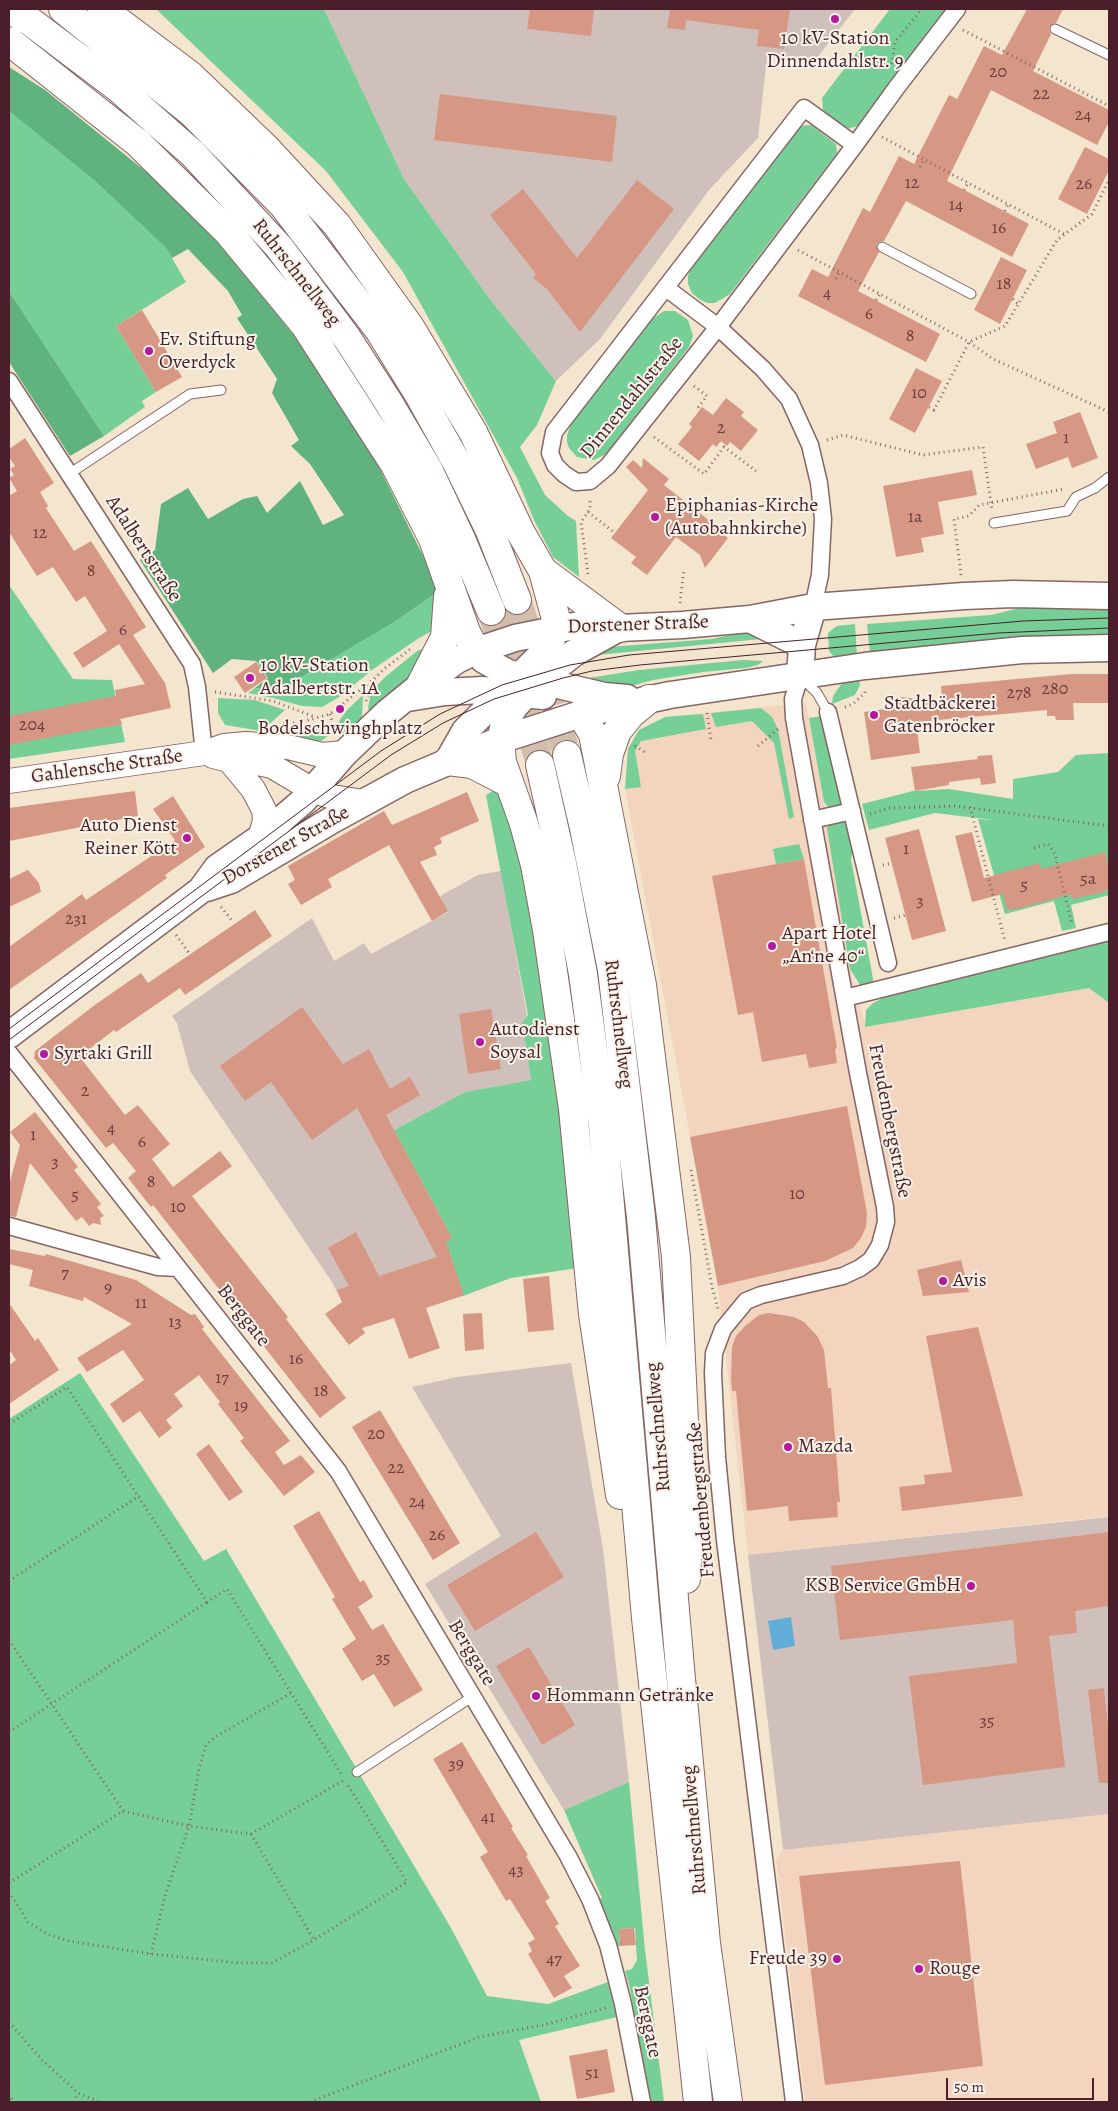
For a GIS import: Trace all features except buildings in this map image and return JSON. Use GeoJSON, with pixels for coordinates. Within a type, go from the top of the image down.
{"type":"FeatureCollection","features":[{"type":"Feature","properties":{"kind":"highway","name":"Ruhrschnellweg"},"geometry":{"type":"LineString","coordinates":[[10,9],[31,22],[117,87],[193,154],[279,246],[347,338],[389,403],[428,469],[461,539],[491,611]]}},
{"type":"Feature","properties":{"kind":"highway","name":"Ruhrschnellweg"},"geometry":{"type":"LineString","coordinates":[[63,9],[191,112],[283,205],[379,330],[419,395],[458,462],[490,532],[517,600]]}},
{"type":"Feature","properties":{"kind":"highway"},"geometry":{"type":"LineString","coordinates":[[102,9],[190,76],[265,147],[337,224],[410,327],[473,432],[521,533],[543,571],[556,619],[554,629]]}},
{"type":"Feature","properties":{"kind":"highway"},"geometry":{"type":"LineString","coordinates":[[9,41],[138,142],[228,232],[304,324],[395,465],[433,539],[466,632],[476,651]]}},
{"type":"Feature","properties":{"kind":"highway"},"geometry":{"type":"LineString","coordinates":[[543,571],[620,628]]}},
{"type":"Feature","properties":{"kind":"highway"},"geometry":{"type":"LineString","coordinates":[[412,692],[445,637],[448,584]]}},
{"type":"Feature","properties":{"kind":"highway"},"geometry":{"type":"LineString","coordinates":[[604,784],[609,754],[617,731],[631,714],[649,700]]}},
{"type":"Feature","properties":{"kind":"highway"},"geometry":{"type":"LineString","coordinates":[[581,714],[593,734],[642,986],[676,1258],[689,1525],[680,1668]]}},
{"type":"Feature","properties":{"kind":"highway"},"geometry":{"type":"LineString","coordinates":[[500,740],[499,751],[524,824],[535,866],[558,1000],[573,1109],[596,1333],[610,1440],[654,1699]]}},
{"type":"Feature","properties":{"kind":"highway","name":"Ruhrschnellweg"},"geometry":{"type":"LineString","coordinates":[[567,754],[584,828],[612,970],[641,1216],[706,1943],[728,2102]]}},
{"type":"Feature","properties":{"kind":"highway"},"geometry":{"type":"LineString","coordinates":[[448,761],[472,764],[509,783]]}},
{"type":"Feature","properties":{"kind":"highway","name":"Ruhrschnellweg"},"geometry":{"type":"LineString","coordinates":[[540,765],[562,863],[583,974],[603,1125],[654,1699],[698,2102]]}},
{"type":"Feature","properties":{"kind":"main road","name":"Dorstener Straße"},"geometry":{"type":"LineString","coordinates":[[202,890],[217,868],[260,838],[314,791],[345,753],[412,692],[457,660],[476,651],[515,638],[579,625],[620,628],[682,625],[750,619],[813,607],[964,596],[1013,594],[1109,596]]}},
{"type":"Feature","properties":{"kind":"main road"},"geometry":{"type":"LineString","coordinates":[[800,676],[802,645],[813,607]]}},
{"type":"Feature","properties":{"kind":"main road"},"geometry":{"type":"LineString","coordinates":[[750,619],[802,645]]}},
{"type":"Feature","properties":{"kind":"main road"},"geometry":{"type":"LineString","coordinates":[[448,761],[465,731],[523,686],[574,653],[620,628]]}},
{"type":"Feature","properties":{"kind":"main road"},"geometry":{"type":"LineString","coordinates":[[500,740],[509,715],[523,686],[547,649],[554,629]]}},
{"type":"Feature","properties":{"kind":"main road","name":"Dorstener Straße"},"geometry":{"type":"LineString","coordinates":[[9,1034],[202,890],[231,880],[363,802],[405,780],[500,740],[581,714],[704,690],[865,666],[1012,651],[1109,648]]}},
{"type":"Feature","properties":{"kind":"main road"},"geometry":{"type":"LineString","coordinates":[[476,651],[484,660],[508,673],[523,686],[559,700],[575,708],[581,714]]}},
{"type":"Feature","properties":{"kind":"main road"},"geometry":{"type":"LineString","coordinates":[[412,692],[445,692],[523,686],[649,700]]}},
{"type":"Feature","properties":{"kind":"street","name":"Dinnendahlstraße"},"geometry":{"type":"LineString","coordinates":[[855,145],[804,108],[554,432],[550,453],[555,465],[564,474],[576,482],[590,481],[608,466],[718,327],[855,145],[957,9]]}},
{"type":"Feature","properties":{"kind":"street"},"geometry":{"type":"LineString","coordinates":[[666,288],[718,327],[763,369],[789,399],[810,445],[819,482],[823,520],[820,575],[813,607]]}},
{"type":"Feature","properties":{"kind":"street","name":"Adalbertstraße"},"geometry":{"type":"LineString","coordinates":[[9,381],[192,664],[197,687],[204,753]]}},
{"type":"Feature","properties":{"kind":"street","name":"Freudenbergstraße"},"geometry":{"type":"LineString","coordinates":[[794,2102],[725,1540],[718,1457],[714,1353],[723,1329],[746,1302],[761,1295],[843,1276],[860,1268],[871,1260],[880,1246],[886,1222],[885,1207],[794,718],[793,699],[800,676]]}},
{"type":"Feature","properties":{"kind":"street"},"geometry":{"type":"LineString","coordinates":[[828,712],[888,962]]}},
{"type":"Feature","properties":{"kind":"street","name":"Gahlensche Straße"},"geometry":{"type":"LineString","coordinates":[[9,781],[204,753],[224,746],[246,744],[288,747],[322,755],[345,753]]}},
{"type":"Feature","properties":{"kind":"street","name":"Gahlensche Straße"},"geometry":{"type":"LineString","coordinates":[[204,753],[229,760],[272,766],[314,791],[333,798],[363,802]]}},
{"type":"Feature","properties":{"kind":"street"},"geometry":{"type":"LineString","coordinates":[[229,760],[253,789],[264,810],[265,822],[260,838]]}},
{"type":"Feature","properties":{"kind":"street"},"geometry":{"type":"LineString","coordinates":[[812,820],[853,815]]}},
{"type":"Feature","properties":{"kind":"street"},"geometry":{"type":"LineString","coordinates":[[845,998],[1109,932]]}},
{"type":"Feature","properties":{"kind":"street","name":"Berggate"},"geometry":{"type":"LineString","coordinates":[[9,1053],[338,1471],[568,1856],[590,1900],[608,1945],[623,2004],[642,2102]]}},
{"type":"Feature","properties":{"kind":"street"},"geometry":{"type":"LineString","coordinates":[[9,1226],[158,1267],[178,1268]]}},
{"type":"Feature","properties":{"kind":"lane"},"geometry":{"type":"LineString","coordinates":[[1055,29],[1109,55]]}},
{"type":"Feature","properties":{"kind":"lane"},"geometry":{"type":"LineString","coordinates":[[882,247],[971,294]]}},
{"type":"Feature","properties":{"kind":"lane"},"geometry":{"type":"LineString","coordinates":[[69,474],[190,394],[221,390]]}},
{"type":"Feature","properties":{"kind":"lane"},"geometry":{"type":"LineString","coordinates":[[994,523],[1067,511],[1076,497],[1095,488],[1109,476]]}},
{"type":"Feature","properties":{"kind":"lane"},"geometry":{"type":"LineString","coordinates":[[800,676],[817,694],[828,712]]}},
{"type":"Feature","properties":{"kind":"lane"},"geometry":{"type":"LineString","coordinates":[[357,1772],[472,1697]]}},
{"type":"Feature","properties":{"kind":"path"},"geometry":{"type":"LineString","coordinates":[[981,39],[1008,56],[1050,78],[1109,106]]}},
{"type":"Feature","properties":{"kind":"path"},"geometry":{"type":"LineString","coordinates":[[901,147],[1064,234]]}},
{"type":"Feature","properties":{"kind":"path"},"geometry":{"type":"LineString","coordinates":[[920,167],[924,159]]}},
{"type":"Feature","properties":{"kind":"path"},"geometry":{"type":"LineString","coordinates":[[929,407],[934,410],[969,342],[1005,326],[1058,240],[1092,214],[1109,180]]}},
{"type":"Feature","properties":{"kind":"path"},"geometry":{"type":"LineString","coordinates":[[964,190],[968,183]]}},
{"type":"Feature","properties":{"kind":"path"},"geometry":{"type":"LineString","coordinates":[[1005,211],[1008,204]]}},
{"type":"Feature","properties":{"kind":"path"},"geometry":{"type":"LineString","coordinates":[[782,242],[969,342],[993,359],[1109,412]]}},
{"type":"Feature","properties":{"kind":"path"},"geometry":{"type":"LineString","coordinates":[[836,279],[839,272]]}},
{"type":"Feature","properties":{"kind":"path"},"geometry":{"type":"LineString","coordinates":[[876,300],[880,294]]}},
{"type":"Feature","properties":{"kind":"path"},"geometry":{"type":"LineString","coordinates":[[1013,299],[1018,304]]}},
{"type":"Feature","properties":{"kind":"path"},"geometry":{"type":"LineString","coordinates":[[918,322],[921,316]]}},
{"type":"Feature","properties":{"kind":"path"},"geometry":{"type":"LineString","coordinates":[[680,375],[706,396],[696,410]]}},
{"type":"Feature","properties":{"kind":"path"},"geometry":{"type":"LineString","coordinates":[[639,426],[704,474],[724,447],[756,471]]}},
{"type":"Feature","properties":{"kind":"path"},"geometry":{"type":"LineString","coordinates":[[826,441],[843,435],[923,455],[983,447],[994,523]]}},
{"type":"Feature","properties":{"kind":"path"},"geometry":{"type":"LineString","coordinates":[[588,579],[581,522],[590,509],[590,481]]}},
{"type":"Feature","properties":{"kind":"path"},"geometry":{"type":"LineString","coordinates":[[964,596],[954,519],[969,516],[979,505],[1078,486],[1095,488]]}},
{"type":"Feature","properties":{"kind":"path"},"geometry":{"type":"LineString","coordinates":[[588,512],[615,533]]}},
{"type":"Feature","properties":{"kind":"path"},"geometry":{"type":"LineString","coordinates":[[682,625],[680,596],[684,568]]}},
{"type":"Feature","properties":{"kind":"path"},"geometry":{"type":"LineString","coordinates":[[330,714],[373,680]]}},
{"type":"Feature","properties":{"kind":"path"},"geometry":{"type":"LineString","coordinates":[[197,687],[273,701],[316,717]]}},
{"type":"Feature","properties":{"kind":"path"},"geometry":{"type":"LineString","coordinates":[[704,690],[711,740]]}},
{"type":"Feature","properties":{"kind":"path"},"geometry":{"type":"LineString","coordinates":[[758,746],[794,718]]}},
{"type":"Feature","properties":{"kind":"path"},"geometry":{"type":"LineString","coordinates":[[853,815],[890,808],[931,805],[970,807],[1109,826]]}},
{"type":"Feature","properties":{"kind":"path"},"geometry":{"type":"LineString","coordinates":[[970,807],[1010,958]]}},
{"type":"Feature","properties":{"kind":"path"},"geometry":{"type":"LineString","coordinates":[[1034,848],[1048,844],[1055,854],[1077,941]]}},
{"type":"Feature","properties":{"kind":"path"},"geometry":{"type":"LineString","coordinates":[[9,1424],[67,1387],[207,1602]]}},
{"type":"Feature","properties":{"kind":"path"},"geometry":{"type":"LineString","coordinates":[[9,1581],[139,1496]]}},
{"type":"Feature","properties":{"kind":"path"},"geometry":{"type":"LineString","coordinates":[[9,1732],[228,1589],[407,1882],[314,1940],[272,1963],[240,1963],[151,1954],[69,1941],[48,1934],[28,1922],[9,1892]]}},
{"type":"Feature","properties":{"kind":"path"},"geometry":{"type":"LineString","coordinates":[[9,1640],[123,1811],[190,1826],[251,1834],[344,1780]]}},
{"type":"Feature","properties":{"kind":"path"},"geometry":{"type":"LineString","coordinates":[[151,1954],[165,1896],[190,1826],[199,1769],[206,1745],[215,1737],[291,1693]]}},
{"type":"Feature","properties":{"kind":"path"},"geometry":{"type":"LineString","coordinates":[[9,1883],[123,1811]]}},
{"type":"Feature","properties":{"kind":"path"},"geometry":{"type":"LineString","coordinates":[[251,1834],[314,1940]]}},
{"type":"Feature","properties":{"kind":"path"},"geometry":{"type":"LineString","coordinates":[[310,2102],[479,2038],[543,2025],[623,2004]]}},
{"type":"Feature","properties":{"kind":"path"},"geometry":{"type":"LineString","coordinates":[[9,2022],[41,2059],[78,2093],[99,2102]]}},
{"type":"Feature","properties":{"kind":"path"},"geometry":{"type":"LineString","coordinates":[[74,2102],[78,2093]]}},
{"type":"Feature","properties":{"kind":"path"},"geometry":{"type":"LineString","coordinates":[[9,2094],[13,2102]]}},
{"type":"Feature","properties":{"kind":"shaded area"},"geometry":{"type":"Polygon","coordinates":[[[324,9],[855,9],[813,63],[767,57],[758,138],[709,190],[600,339],[556,381],[492,302],[404,179],[324,9]]]}},
{"type":"Feature","properties":{"kind":"shaded area"},"geometry":{"type":"Polygon","coordinates":[[[806,703],[824,802],[850,969],[866,1027],[1089,988],[1109,1003],[1109,1516],[748,1555],[718,1286],[625,789],[628,749],[639,730],[665,717],[806,703]]]}},
{"type":"Feature","properties":{"kind":"shaded area"},"geometry":{"type":"Polygon","coordinates":[[[501,871],[527,1016],[522,1022],[531,1080],[465,1092],[394,1130],[452,1238],[433,1248],[450,1253],[463,1296],[362,1328],[342,1302],[332,1282],[190,1071],[177,1023],[172,1016],[312,918],[334,961],[364,943],[371,954],[448,912],[440,896],[478,875],[501,871]]]}},
{"type":"Feature","properties":{"kind":"shaded area"},"geometry":{"type":"Polygon","coordinates":[[[571,1363],[603,1549],[629,1782],[564,1810],[425,1584],[501,1536],[412,1387],[457,1377],[571,1363]]]}},
{"type":"Feature","properties":{"kind":"shaded area","name":"KSB Service GmbH"},"geometry":{"type":"Polygon","coordinates":[[[1109,1517],[1109,1814],[783,1850],[748,1555],[1109,1517]]]}},
{"type":"Feature","properties":{"kind":"shaded area"},"geometry":{"type":"Polygon","coordinates":[[[1109,1814],[1109,2102],[805,2102],[776,1860],[783,1850],[1109,1814]]]}},
{"type":"Feature","properties":{"kind":"green space"},"geometry":{"type":"Polygon","coordinates":[[[156,9],[324,9],[404,179],[492,302],[556,381],[537,425],[520,447],[545,495],[576,521],[579,577],[553,557],[534,520],[517,478],[403,272],[326,171],[156,9]]]}},
{"type":"Feature","properties":{"kind":"green space"},"geometry":{"type":"Polygon","coordinates":[[[890,9],[948,9],[858,126],[846,129],[823,110],[822,98],[890,9]]]}},
{"type":"Feature","properties":{"kind":"green space"},"geometry":{"type":"Polygon","coordinates":[[[9,67],[45,90],[150,175],[207,226],[298,341],[378,465],[440,590],[396,621],[278,691],[255,688],[268,678],[256,661],[232,659],[213,673],[140,560],[155,550],[161,504],[188,488],[208,519],[243,499],[257,496],[267,513],[300,481],[323,525],[344,515],[310,464],[291,446],[299,440],[272,393],[277,379],[237,318],[242,315],[228,291],[188,249],[172,258],[166,248],[95,181],[9,111],[9,67]]]}},
{"type":"Feature","properties":{"kind":"green space"},"geometry":{"type":"Polygon","coordinates":[[[9,111],[95,181],[166,248],[186,282],[116,326],[156,392],[142,401],[145,407],[104,436],[9,291],[9,111]]]}},
{"type":"Feature","properties":{"kind":"green space"},"geometry":{"type":"Polygon","coordinates":[[[811,125],[836,144],[837,153],[730,294],[715,303],[707,303],[699,299],[692,293],[688,284],[688,275],[692,267],[800,126],[811,125]]]}},
{"type":"Feature","properties":{"kind":"green space"},"geometry":{"type":"Polygon","coordinates":[[[9,291],[104,436],[70,456],[9,362],[9,291]]]}},
{"type":"Feature","properties":{"kind":"green space"},"geometry":{"type":"Polygon","coordinates":[[[664,311],[675,311],[688,320],[693,336],[689,347],[606,454],[594,460],[577,457],[569,448],[567,442],[567,435],[571,424],[652,319],[664,311]]]}},
{"type":"Feature","properties":{"kind":"green space"},"geometry":{"type":"Polygon","coordinates":[[[9,585],[73,679],[112,680],[125,742],[9,759],[9,585]]]}},
{"type":"Feature","properties":{"kind":"green space"},"geometry":{"type":"Polygon","coordinates":[[[440,590],[436,629],[419,638],[372,670],[339,697],[322,707],[302,706],[248,693],[255,688],[278,691],[396,621],[440,590]]]}},
{"type":"Feature","properties":{"kind":"green space"},"geometry":{"type":"Polygon","coordinates":[[[1028,606],[1109,606],[1109,637],[870,654],[867,624],[991,615],[1028,606]]]}},
{"type":"Feature","properties":{"kind":"green space"},"geometry":{"type":"Polygon","coordinates":[[[855,624],[857,656],[834,657],[829,651],[828,633],[837,626],[855,624]]]}},
{"type":"Feature","properties":{"kind":"green space"},"geometry":{"type":"Polygon","coordinates":[[[743,632],[761,639],[597,655],[597,651],[609,647],[712,639],[743,632]]]}},
{"type":"Feature","properties":{"kind":"green space"},"geometry":{"type":"Polygon","coordinates":[[[432,645],[416,681],[370,713],[368,708],[371,692],[384,678],[417,651],[432,645]]]}},
{"type":"Feature","properties":{"kind":"green space"},"geometry":{"type":"Polygon","coordinates":[[[743,660],[763,661],[758,665],[746,668],[703,672],[653,680],[620,689],[582,679],[639,670],[743,660]]]}},
{"type":"Feature","properties":{"kind":"green space"},"geometry":{"type":"Polygon","coordinates":[[[859,679],[860,685],[855,695],[832,704],[833,696],[842,683],[859,679]]]}},
{"type":"Feature","properties":{"kind":"green space"},"geometry":{"type":"Polygon","coordinates":[[[363,695],[362,718],[343,734],[339,721],[348,709],[363,695]]]}},
{"type":"Feature","properties":{"kind":"green space"},"geometry":{"type":"Polygon","coordinates":[[[218,698],[255,700],[285,710],[262,731],[225,725],[218,713],[218,698]]]}},
{"type":"Feature","properties":{"kind":"green space"},"geometry":{"type":"Polygon","coordinates":[[[761,708],[772,717],[778,729],[794,817],[789,819],[774,743],[752,721],[716,727],[711,713],[761,708]]]}},
{"type":"Feature","properties":{"kind":"green space"},"geometry":{"type":"Polygon","coordinates":[[[703,714],[706,729],[641,741],[635,751],[641,787],[625,789],[628,749],[639,730],[665,717],[703,714]]]}},
{"type":"Feature","properties":{"kind":"green space"},"geometry":{"type":"Polygon","coordinates":[[[822,716],[843,804],[833,809],[824,802],[809,718],[822,716]]]}},
{"type":"Feature","properties":{"kind":"green space"},"geometry":{"type":"Polygon","coordinates":[[[322,724],[331,734],[321,741],[299,737],[300,733],[305,729],[322,724]]]}},
{"type":"Feature","properties":{"kind":"green space"},"geometry":{"type":"Polygon","coordinates":[[[1109,753],[1109,895],[1071,905],[1076,928],[1062,931],[1054,901],[1005,914],[978,819],[994,820],[935,813],[869,830],[862,804],[913,791],[949,789],[1013,799],[1013,779],[1058,772],[1076,755],[1109,753]]]}},
{"type":"Feature","properties":{"kind":"green space"},"geometry":{"type":"Polygon","coordinates":[[[496,789],[501,796],[519,854],[529,906],[552,1051],[578,1268],[511,1278],[463,1296],[450,1253],[433,1249],[452,1238],[394,1130],[465,1092],[531,1080],[522,1022],[528,1015],[486,795],[496,789]]]}},
{"type":"Feature","properties":{"kind":"green space"},"geometry":{"type":"Polygon","coordinates":[[[847,819],[854,844],[851,859],[874,984],[860,985],[850,969],[827,828],[830,823],[847,819]]]}},
{"type":"Feature","properties":{"kind":"green space"},"geometry":{"type":"Polygon","coordinates":[[[799,844],[804,859],[776,864],[773,849],[799,844]]]}},
{"type":"Feature","properties":{"kind":"green space"},"geometry":{"type":"Polygon","coordinates":[[[1109,941],[1109,1003],[1089,988],[865,1027],[866,1010],[873,1003],[883,998],[1109,941]]]}},
{"type":"Feature","properties":{"kind":"green space"},"geometry":{"type":"Polygon","coordinates":[[[80,1373],[204,1561],[226,1549],[451,1928],[487,1996],[548,2004],[608,1982],[617,2017],[519,2040],[541,2102],[9,2102],[9,1419],[80,1373]]]}},
{"type":"Feature","properties":{"kind":"green space"},"geometry":{"type":"Polygon","coordinates":[[[629,1782],[645,1950],[664,2102],[650,2102],[630,1989],[625,1971],[632,1969],[637,1960],[635,1928],[619,1929],[620,1946],[617,1947],[599,1899],[602,1898],[564,1810],[629,1782]]]}},
{"type":"Feature","properties":{"kind":"water"},"geometry":{"type":"Polygon","coordinates":[[[791,1617],[795,1646],[773,1650],[768,1621],[791,1617]]]}},
{"type":"Feature","properties":{"kind":"tunnel"},"geometry":{"type":"LineString","coordinates":[[517,600],[567,755]]}},
{"type":"Feature","properties":{"kind":"tunnel"},"geometry":{"type":"LineString","coordinates":[[491,611],[518,687],[540,765]]}},
{"type":"Feature","properties":{"kind":"tram line"},"geometry":{"type":"LineString","coordinates":[[9,1029],[381,751],[440,714],[502,685],[570,665],[629,655],[1023,621],[1109,618]]}},
{"type":"Feature","properties":{"kind":"tram line"},"geometry":{"type":"LineString","coordinates":[[9,1040],[391,755],[443,723],[494,699],[592,671],[640,665],[998,633],[1109,628]]}},
{"type":"Feature","properties":{"kind":"place","name":"10 kV-Station Dinnendahlstr. 9"},"geometry":{"type":"Point","coordinates":[835,19]}},
{"type":"Feature","properties":{"kind":"place","name":"Ev. Stiftung Overdyck"},"geometry":{"type":"Point","coordinates":[149,351]}},
{"type":"Feature","properties":{"kind":"place","name":"Epiphanias-Kirche (Autobahnkirche)"},"geometry":{"type":"Point","coordinates":[655,517]}},
{"type":"Feature","properties":{"kind":"place","name":"10 kV-Station Adalbertstr. 1A"},"geometry":{"type":"Point","coordinates":[250,678]}},
{"type":"Feature","properties":{"kind":"place","name":"Bodelschwinghplatz"},"geometry":{"type":"Point","coordinates":[340,709]}},
{"type":"Feature","properties":{"kind":"place","name":"Stadtbäckerei Gatenbröcker"},"geometry":{"type":"Point","coordinates":[874,715]}},
{"type":"Feature","properties":{"kind":"place","name":"Auto Dienst Reiner Kött"},"geometry":{"type":"Point","coordinates":[187,838]}},
{"type":"Feature","properties":{"kind":"place","name":"Apart Hotel „An‘ne 40“"},"geometry":{"type":"Point","coordinates":[772,946]}},
{"type":"Feature","properties":{"kind":"place","name":"Autodienst Soysal"},"geometry":{"type":"Point","coordinates":[480,1042]}},
{"type":"Feature","properties":{"kind":"place","name":"Syrtaki Grill"},"geometry":{"type":"Point","coordinates":[44,1054]}},
{"type":"Feature","properties":{"kind":"place","name":"Avis"},"geometry":{"type":"Point","coordinates":[943,1281]}},
{"type":"Feature","properties":{"kind":"place","name":"Mazda"},"geometry":{"type":"Point","coordinates":[788,1447]}},
{"type":"Feature","properties":{"kind":"place","name":"KSB Service GmbH"},"geometry":{"type":"Point","coordinates":[971,1586]}},
{"type":"Feature","properties":{"kind":"place","name":"Hommann Getränke"},"geometry":{"type":"Point","coordinates":[536,1696]}},
{"type":"Feature","properties":{"kind":"place","name":"Freude 39"},"geometry":{"type":"Point","coordinates":[837,1959]}},
{"type":"Feature","properties":{"kind":"place","name":"Rouge"},"geometry":{"type":"Point","coordinates":[919,1969]}}]}
